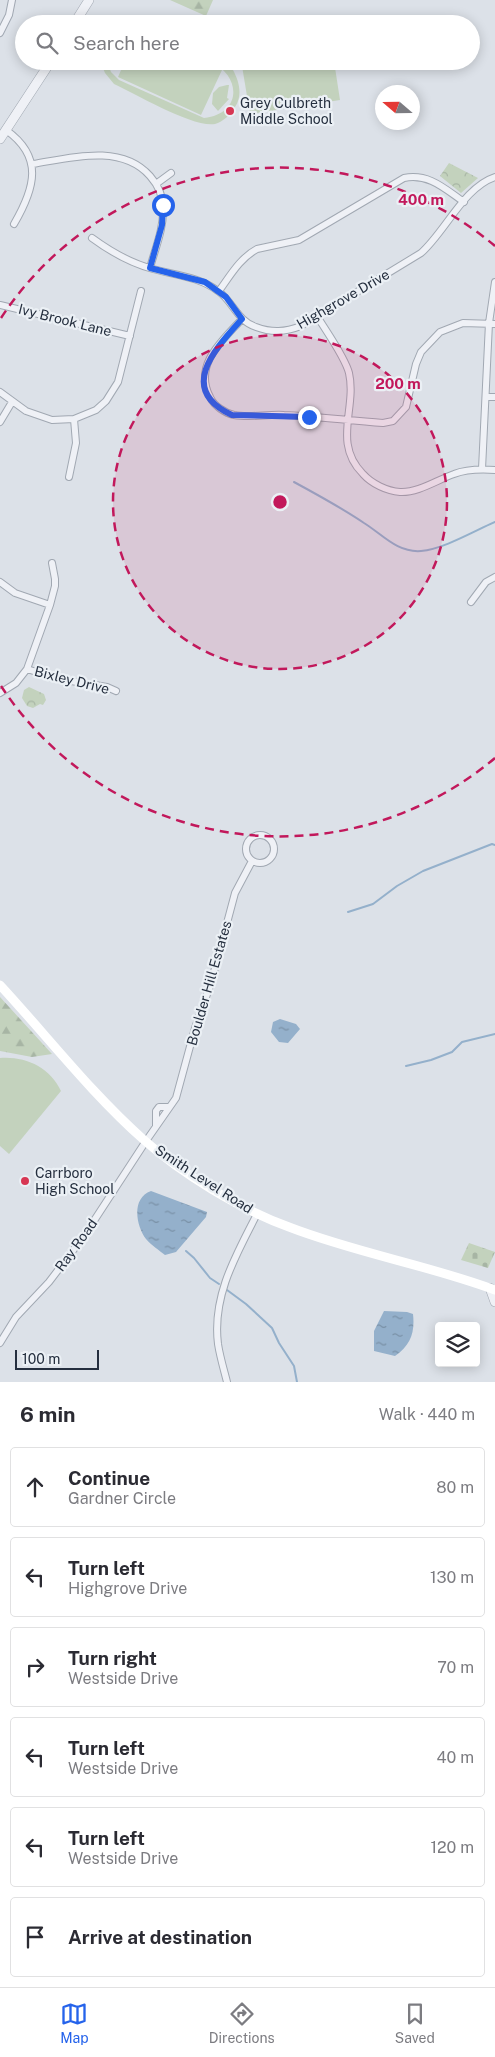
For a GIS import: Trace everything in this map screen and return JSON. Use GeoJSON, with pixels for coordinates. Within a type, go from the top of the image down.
{"type":"FeatureCollection","features":[{"type":"Feature","properties":{"kind":"main road","name":"Smith Level Road"},"geometry":{"type":"LineString","coordinates":[[0,985],[95,1092],[146,1141],[186,1172],[233,1201],[289,1228],[493,1289]]}},
{"type":"Feature","properties":{"kind":"street"},"geometry":{"type":"LineString","coordinates":[[0,33],[10,15],[12,0]]}},
{"type":"Feature","properties":{"kind":"street"},"geometry":{"type":"LineString","coordinates":[[80,15],[89,0]]}},
{"type":"Feature","properties":{"kind":"street"},"geometry":{"type":"LineString","coordinates":[[0,139],[45,70]]}},
{"type":"Feature","properties":{"kind":"street"},"geometry":{"type":"LineString","coordinates":[[6,130],[22,143],[29,154],[32,164],[29,192],[14,224]]}},
{"type":"Feature","properties":{"kind":"street"},"geometry":{"type":"LineString","coordinates":[[32,164],[84,156],[112,157],[127,161],[141,168],[156,184],[162,198],[163,214],[150,268]]}},
{"type":"Feature","properties":{"kind":"street"},"geometry":{"type":"LineString","coordinates":[[156,184],[171,173]]}},
{"type":"Feature","properties":{"kind":"street"},"geometry":{"type":"LineString","coordinates":[[218,291],[251,252],[298,240],[404,178],[415,176],[432,180],[464,202]]}},
{"type":"Feature","properties":{"kind":"street","name":"Highgrove Drive"},"geometry":{"type":"LineString","coordinates":[[92,238],[121,257],[150,268],[205,282],[226,297],[242,319],[257,328],[279,332],[301,326],[421,254],[476,189],[495,177]]}},
{"type":"Feature","properties":{"kind":"street"},"geometry":{"type":"LineString","coordinates":[[482,469],[495,282]]}},
{"type":"Feature","properties":{"kind":"street"},"geometry":{"type":"LineString","coordinates":[[0,392],[26,411],[42,418],[62,421],[74,419],[96,410],[112,394],[121,375],[141,292]]}},
{"type":"Feature","properties":{"kind":"street","name":"Ivy Brook Lane"},"geometry":{"type":"LineString","coordinates":[[0,305],[130,336]]}},
{"type":"Feature","properties":{"kind":"street"},"geometry":{"type":"LineString","coordinates":[[317,316],[344,360],[349,372],[347,445],[350,457],[368,480],[400,492],[413,490],[455,474],[482,469],[495,470]]}},
{"type":"Feature","properties":{"kind":"street"},"geometry":{"type":"LineString","coordinates":[[242,319],[214,350],[204,374],[205,386],[212,401],[221,410],[232,415],[284,415],[383,424],[393,422],[406,407],[410,398],[416,364],[421,352],[440,332],[463,323],[492,324]]}},
{"type":"Feature","properties":{"kind":"street"},"geometry":{"type":"LineString","coordinates":[[486,397],[495,397]]}},
{"type":"Feature","properties":{"kind":"street"},"geometry":{"type":"LineString","coordinates":[[0,422],[12,402]]}},
{"type":"Feature","properties":{"kind":"street"},"geometry":{"type":"LineString","coordinates":[[69,477],[76,443],[74,419]]}},
{"type":"Feature","properties":{"kind":"street"},"geometry":{"type":"LineString","coordinates":[[0,693],[16,683],[27,669],[50,605],[55,579],[52,563]]}},
{"type":"Feature","properties":{"kind":"street"},"geometry":{"type":"LineString","coordinates":[[470,602],[486,582],[495,577]]}},
{"type":"Feature","properties":{"kind":"street"},"geometry":{"type":"LineString","coordinates":[[0,582],[15,593],[50,605]]}},
{"type":"Feature","properties":{"kind":"street","name":"Bixley Drive"},"geometry":{"type":"LineString","coordinates":[[27,669],[59,679],[107,687],[116,691]]}},
{"type":"Feature","properties":{"kind":"street"},"geometry":{"type":"LineString","coordinates":[[260,834],[268,837],[274,844],[272,856],[265,862],[252,861],[246,850],[248,841],[260,834]]}},
{"type":"Feature","properties":{"kind":"street","name":"Boulder Hill Estates"},"geometry":{"type":"LineString","coordinates":[[146,1141],[176,1098],[195,1028],[211,982],[235,893],[252,861]]}},
{"type":"Feature","properties":{"kind":"street","name":"Ray Road"},"geometry":{"type":"LineString","coordinates":[[0,1343],[16,1317],[49,1282],[84,1236],[146,1141]]}},
{"type":"Feature","properties":{"kind":"street"},"geometry":{"type":"LineString","coordinates":[[227,1382],[218,1344],[218,1308],[224,1284],[257,1214]]}},
{"type":"Feature","properties":{"kind":"street"},"geometry":{"type":"LineString","coordinates":[[493,1289],[495,1302]]}},
{"type":"Feature","properties":{"kind":"green space"},"geometry":{"type":"Polygon","coordinates":[[[170,0],[213,0],[206,15],[170,0]]]}},
{"type":"Feature","properties":{"kind":"green space"},"geometry":{"type":"Polygon","coordinates":[[[104,70],[110,70],[119,80],[204,118],[225,110],[231,102],[233,94],[232,85],[223,70],[233,70],[239,88],[239,98],[224,120],[215,124],[205,124],[179,116],[114,84],[104,70]]]}},
{"type":"Feature","properties":{"kind":"green space"},"geometry":{"type":"Polygon","coordinates":[[[121,70],[222,70],[201,115],[118,77],[121,70]]]}},
{"type":"Feature","properties":{"kind":"green space"},"geometry":{"type":"Polygon","coordinates":[[[243,70],[335,70],[340,100],[250,114],[243,70]]]}},
{"type":"Feature","properties":{"kind":"green space"},"geometry":{"type":"Polygon","coordinates":[[[229,85],[227,98],[229,99],[218,111],[212,104],[213,93],[219,87],[229,85]]]}},
{"type":"Feature","properties":{"kind":"green space"},"geometry":{"type":"Polygon","coordinates":[[[449,163],[478,178],[461,193],[440,176],[449,163]]]}},
{"type":"Feature","properties":{"kind":"green space"},"geometry":{"type":"Polygon","coordinates":[[[29,687],[44,694],[46,700],[43,705],[40,704],[33,708],[27,706],[22,698],[24,690],[29,687]]]}},
{"type":"Feature","properties":{"kind":"green space"},"geometry":{"type":"Polygon","coordinates":[[[0,997],[52,1054],[32,1057],[0,1051],[0,997]]]}},
{"type":"Feature","properties":{"kind":"green space"},"geometry":{"type":"Polygon","coordinates":[[[0,1058],[19,1059],[36,1065],[50,1075],[61,1091],[9,1154],[0,1146],[0,1058]]]}},
{"type":"Feature","properties":{"kind":"green space"},"geometry":{"type":"Polygon","coordinates":[[[469,1243],[495,1252],[488,1268],[461,1260],[469,1243]]]}},
{"type":"Feature","properties":{"kind":"water"},"geometry":{"type":"Polygon","coordinates":[[[280,1019],[296,1024],[300,1029],[288,1043],[279,1042],[271,1032],[273,1022],[280,1019]]]}},
{"type":"Feature","properties":{"kind":"water"},"geometry":{"type":"Polygon","coordinates":[[[151,1191],[207,1212],[206,1217],[176,1252],[165,1255],[146,1239],[140,1227],[137,1213],[138,1206],[140,1200],[151,1191]]]}},
{"type":"Feature","properties":{"kind":"water"},"geometry":{"type":"Polygon","coordinates":[[[384,1311],[413,1314],[411,1338],[395,1356],[374,1351],[374,1331],[384,1311]]]}},
{"type":"Feature","properties":{"kind":"waterway"},"geometry":{"type":"LineString","coordinates":[[294,482],[347,512],[390,542],[412,551],[430,550],[439,547],[495,522]]}},
{"type":"Feature","properties":{"kind":"waterway"},"geometry":{"type":"LineString","coordinates":[[348,912],[373,904],[397,886],[423,871],[492,844],[495,845]]}},
{"type":"Feature","properties":{"kind":"waterway"},"geometry":{"type":"LineString","coordinates":[[406,1066],[431,1060],[452,1052],[462,1042],[495,1034]]}},
{"type":"Feature","properties":{"kind":"waterway"},"geometry":{"type":"LineString","coordinates":[[186,1251],[210,1278],[219,1284]]}},
{"type":"Feature","properties":{"kind":"waterway"},"geometry":{"type":"LineString","coordinates":[[227,1290],[246,1304],[272,1328],[294,1366],[297,1382]]}},
{"type":"Feature","properties":{"kind":"place","name":"Grey Culbreth Middle School"},"geometry":{"type":"Point","coordinates":[230,111]}},
{"type":"Feature","properties":{"kind":"place","name":"Carrboro High School"},"geometry":{"type":"Point","coordinates":[25,1181]}},
{"type":"Feature","properties":{"kind":"route"},"geometry":{"type":"LineString","coordinates":[[163,205],[162,225],[150,268],[205,282],[226,297],[242,319],[214,350],[206,367],[204,374],[205,386],[212,401],[221,410],[232,415],[309,417]]}}]}
